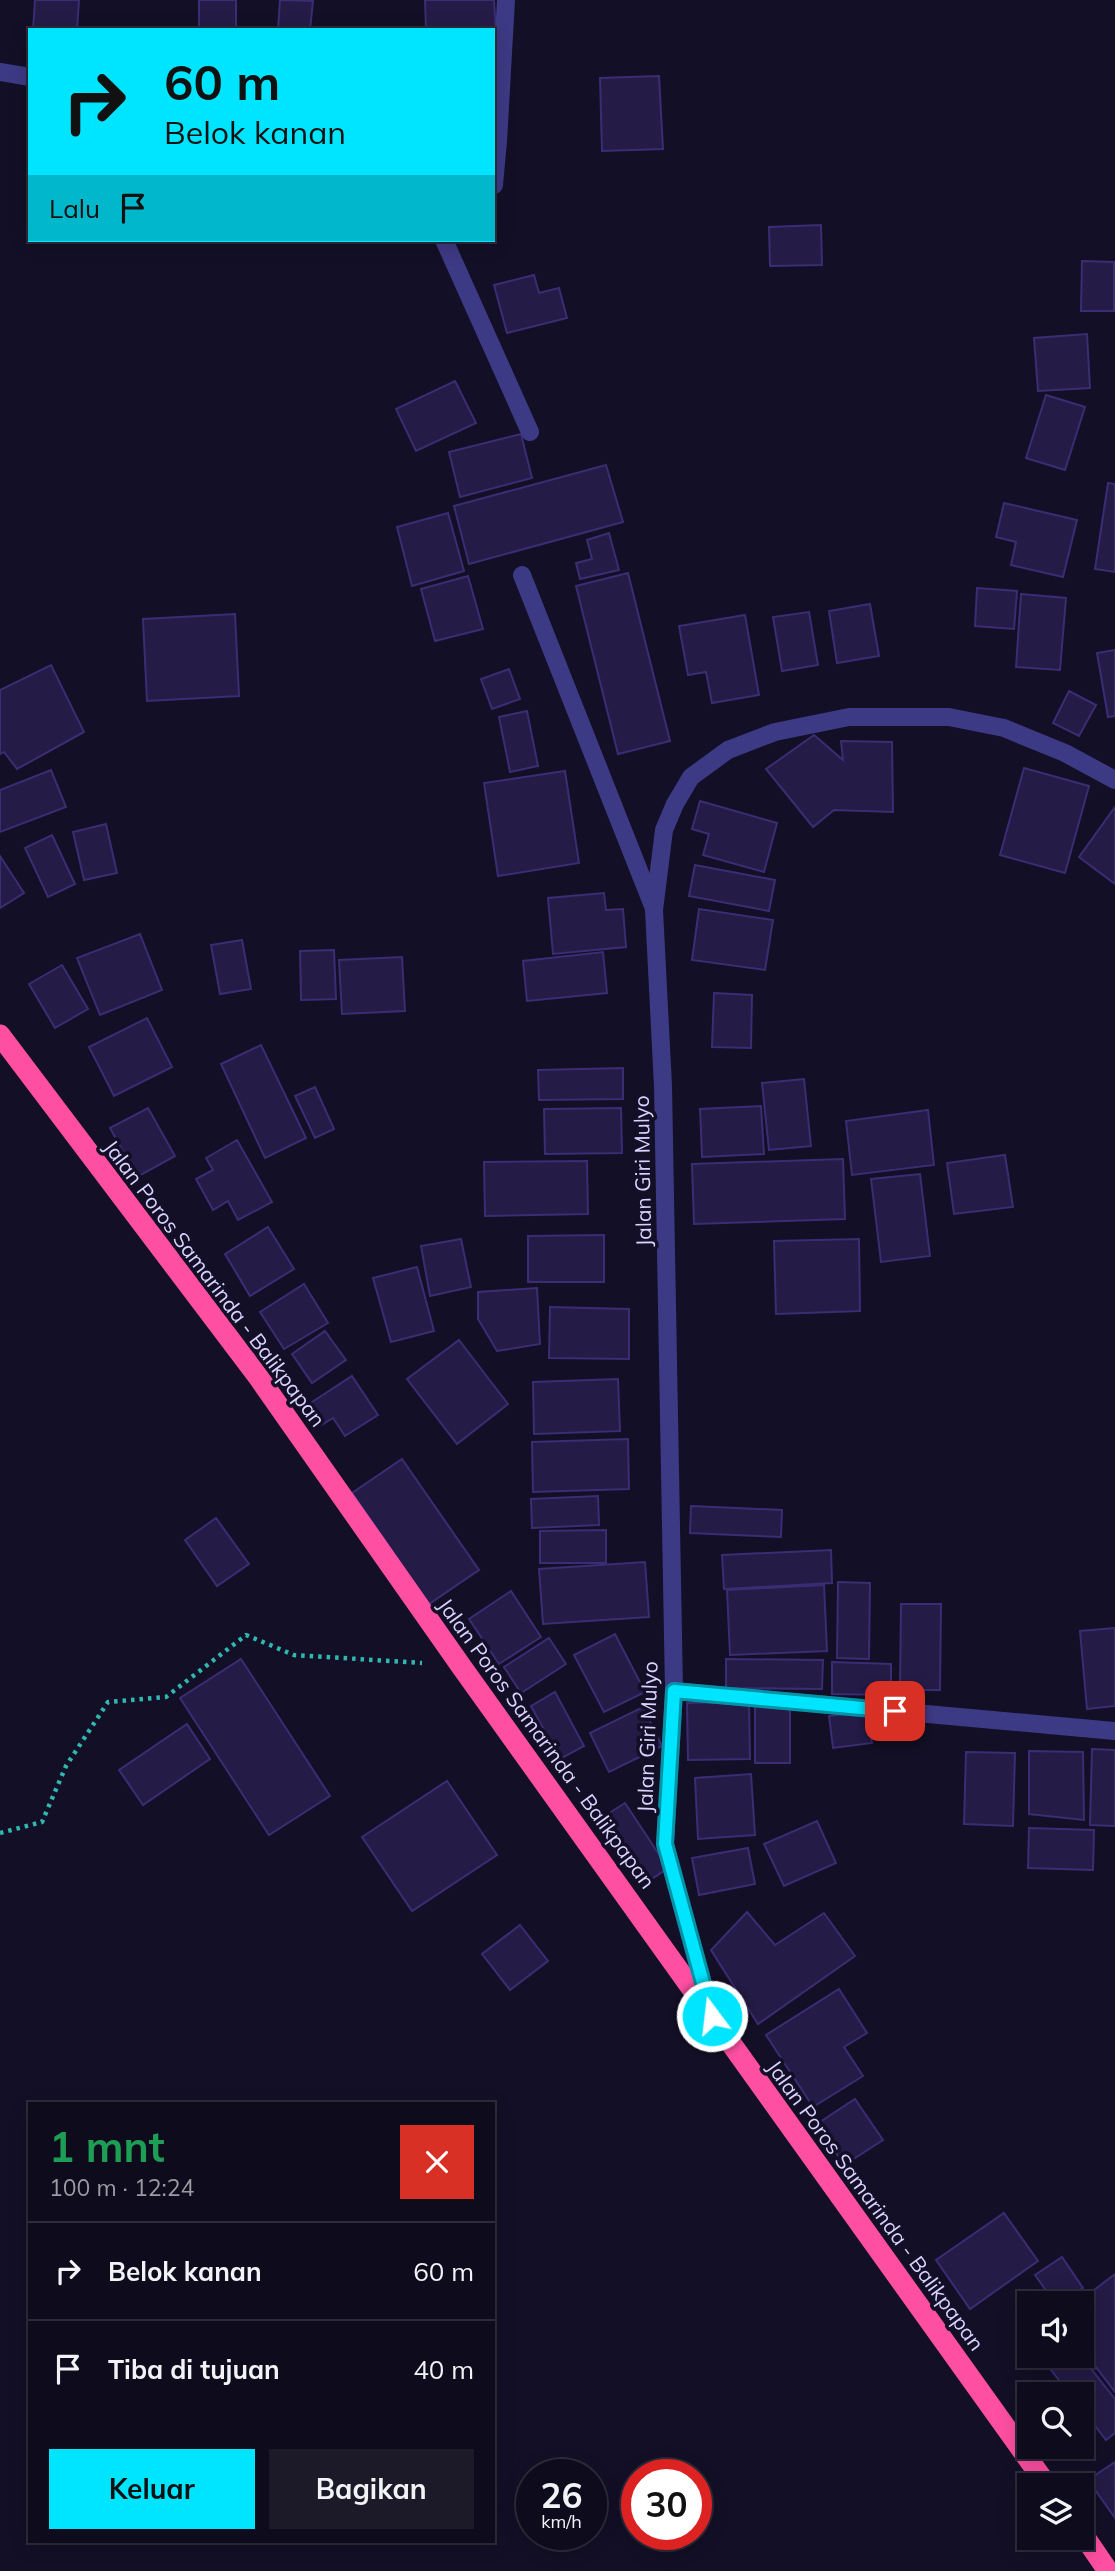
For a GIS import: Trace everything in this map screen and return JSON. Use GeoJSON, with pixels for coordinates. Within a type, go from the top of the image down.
{"type":"FeatureCollection","features":[{"type":"Feature","properties":{"kind":"highway","name":"Jalan Poros Samarinda - Balikpapan"},"geometry":{"type":"LineString","coordinates":[[0,1035],[259,1378],[461,1666],[1038,2473]]}},
{"type":"Feature","properties":{"kind":"highway"},"geometry":{"type":"LineString","coordinates":[[1094,2550],[1108,2571]]}},
{"type":"Feature","properties":{"kind":"street"},"geometry":{"type":"LineString","coordinates":[[495,174],[506,0]]}},
{"type":"Feature","properties":{"kind":"street"},"geometry":{"type":"LineString","coordinates":[[0,72],[28,76]]}},
{"type":"Feature","properties":{"kind":"street"},"geometry":{"type":"LineString","coordinates":[[451,243],[482,328],[530,432]]}},
{"type":"Feature","properties":{"kind":"street"},"geometry":{"type":"LineString","coordinates":[[522,575],[654,910]]}},
{"type":"Feature","properties":{"kind":"street","name":"Jalan Giri Mulyo"},"geometry":{"type":"LineString","coordinates":[[712,2016],[665,1844],[674,1691],[663,1086],[654,910],[664,830],[691,777],[729,750],[775,732],[849,717],[949,717],[1004,728],[1065,753],[1115,780]]}},
{"type":"Feature","properties":{"kind":"street"},"geometry":{"type":"LineString","coordinates":[[674,1691],[1115,1731]]}},
{"type":"Feature","properties":{"kind":"path"},"geometry":{"type":"LineString","coordinates":[[0,1833],[42,1822],[66,1766],[108,1702],[166,1697],[246,1635],[293,1655],[461,1666]]}},
{"type":"Feature","properties":{"kind":"building"},"geometry":{"type":"Polygon","coordinates":[[[35,0],[79,0],[77,28],[33,28],[35,0]]]}},
{"type":"Feature","properties":{"kind":"building"},"geometry":{"type":"Polygon","coordinates":[[[199,0],[236,0],[236,28],[199,28],[199,0]]]}},
{"type":"Feature","properties":{"kind":"building"},"geometry":{"type":"Polygon","coordinates":[[[280,0],[313,1],[310,28],[278,28],[280,0]]]}},
{"type":"Feature","properties":{"kind":"building"},"geometry":{"type":"Polygon","coordinates":[[[425,0],[494,0],[496,34],[495,28],[426,28],[425,0]]]}},
{"type":"Feature","properties":{"kind":"building"},"geometry":{"type":"Polygon","coordinates":[[[659,76],[663,149],[602,151],[600,78],[659,76]]]}},
{"type":"Feature","properties":{"kind":"building"},"geometry":{"type":"Polygon","coordinates":[[[821,225],[822,265],[770,266],[769,227],[821,225]]]}},
{"type":"Feature","properties":{"kind":"building"},"geometry":{"type":"Polygon","coordinates":[[[1082,261],[1114,262],[1114,311],[1081,311],[1082,261]]]}},
{"type":"Feature","properties":{"kind":"building"},"geometry":{"type":"Polygon","coordinates":[[[534,275],[539,293],[559,288],[567,318],[507,333],[494,285],[534,275]]]}},
{"type":"Feature","properties":{"kind":"building"},"geometry":{"type":"Polygon","coordinates":[[[1087,334],[1090,388],[1038,391],[1034,338],[1087,334]]]}},
{"type":"Feature","properties":{"kind":"building"},"geometry":{"type":"Polygon","coordinates":[[[455,381],[476,423],[416,451],[396,409],[455,381]]]}},
{"type":"Feature","properties":{"kind":"building"},"geometry":{"type":"Polygon","coordinates":[[[1046,395],[1085,407],[1065,470],[1026,458],[1046,395]]]}},
{"type":"Feature","properties":{"kind":"building"},"geometry":{"type":"Polygon","coordinates":[[[521,434],[532,478],[460,497],[449,452],[521,434]]]}},
{"type":"Feature","properties":{"kind":"building"},"geometry":{"type":"Polygon","coordinates":[[[606,465],[623,522],[469,564],[454,506],[606,465]]]}},
{"type":"Feature","properties":{"kind":"building"},"geometry":{"type":"Polygon","coordinates":[[[1108,483],[1115,484],[1115,572],[1095,569],[1108,483]]]}},
{"type":"Feature","properties":{"kind":"building"},"geometry":{"type":"Polygon","coordinates":[[[1004,503],[1077,520],[1063,577],[1011,565],[1016,542],[996,537],[1004,503]]]}},
{"type":"Feature","properties":{"kind":"building"},"geometry":{"type":"Polygon","coordinates":[[[448,513],[464,571],[412,586],[397,527],[448,513]]]}},
{"type":"Feature","properties":{"kind":"building"},"geometry":{"type":"Polygon","coordinates":[[[609,533],[619,570],[580,579],[576,563],[592,559],[587,540],[609,533]]]}},
{"type":"Feature","properties":{"kind":"building"},"geometry":{"type":"Polygon","coordinates":[[[628,573],[670,741],[618,754],[576,586],[628,573]]]}},
{"type":"Feature","properties":{"kind":"building"},"geometry":{"type":"Polygon","coordinates":[[[468,576],[483,629],[435,641],[421,589],[468,576]]]}},
{"type":"Feature","properties":{"kind":"building"},"geometry":{"type":"Polygon","coordinates":[[[977,588],[1017,591],[1014,629],[975,626],[977,588]]]}},
{"type":"Feature","properties":{"kind":"building"},"geometry":{"type":"Polygon","coordinates":[[[1021,594],[1066,598],[1060,670],[1016,667],[1021,594]]]}},
{"type":"Feature","properties":{"kind":"building"},"geometry":{"type":"Polygon","coordinates":[[[870,604],[879,656],[837,663],[829,611],[870,604]]]}},
{"type":"Feature","properties":{"kind":"building"},"geometry":{"type":"Polygon","coordinates":[[[809,612],[818,665],[782,671],[773,617],[809,612]]]}},
{"type":"Feature","properties":{"kind":"building"},"geometry":{"type":"Polygon","coordinates":[[[235,614],[239,696],[147,701],[143,619],[235,614]]]}},
{"type":"Feature","properties":{"kind":"building"},"geometry":{"type":"Polygon","coordinates":[[[745,615],[759,695],[712,703],[706,672],[688,675],[679,626],[745,615]]]}},
{"type":"Feature","properties":{"kind":"building"},"geometry":{"type":"Polygon","coordinates":[[[1115,650],[1115,716],[1108,717],[1097,653],[1115,650]]]}},
{"type":"Feature","properties":{"kind":"building"},"geometry":{"type":"Polygon","coordinates":[[[51,665],[84,732],[17,769],[4,752],[0,754],[0,690],[51,665]]]}},
{"type":"Feature","properties":{"kind":"building"},"geometry":{"type":"Polygon","coordinates":[[[509,669],[520,699],[492,709],[481,679],[509,669]]]}},
{"type":"Feature","properties":{"kind":"building"},"geometry":{"type":"Polygon","coordinates":[[[1069,691],[1096,705],[1079,736],[1053,723],[1069,691]]]}},
{"type":"Feature","properties":{"kind":"building"},"geometry":{"type":"Polygon","coordinates":[[[527,711],[538,766],[510,772],[499,717],[527,711]]]}},
{"type":"Feature","properties":{"kind":"building"},"geometry":{"type":"Polygon","coordinates":[[[814,735],[843,760],[841,741],[892,742],[893,812],[834,810],[813,827],[766,769],[814,735]]]}},
{"type":"Feature","properties":{"kind":"building"},"geometry":{"type":"Polygon","coordinates":[[[1024,768],[1089,786],[1065,873],[1000,855],[1024,768]]]}},
{"type":"Feature","properties":{"kind":"building"},"geometry":{"type":"Polygon","coordinates":[[[51,770],[66,807],[0,832],[0,790],[51,770]]]}},
{"type":"Feature","properties":{"kind":"building"},"geometry":{"type":"Polygon","coordinates":[[[565,771],[579,863],[498,876],[484,783],[565,771]]]}},
{"type":"Feature","properties":{"kind":"building"},"geometry":{"type":"Polygon","coordinates":[[[700,801],[777,823],[764,872],[703,855],[709,834],[692,829],[700,801]]]}},
{"type":"Feature","properties":{"kind":"building"},"geometry":{"type":"Polygon","coordinates":[[[1115,807],[1115,884],[1079,857],[1115,807]]]}},
{"type":"Feature","properties":{"kind":"building"},"geometry":{"type":"Polygon","coordinates":[[[106,824],[117,873],[84,880],[73,832],[106,824]]]}},
{"type":"Feature","properties":{"kind":"building"},"geometry":{"type":"Polygon","coordinates":[[[52,835],[75,884],[48,897],[25,848],[52,835]]]}},
{"type":"Feature","properties":{"kind":"building"},"geometry":{"type":"Polygon","coordinates":[[[0,856],[24,893],[0,908],[0,856]]]}},
{"type":"Feature","properties":{"kind":"building"},"geometry":{"type":"Polygon","coordinates":[[[695,865],[775,880],[769,911],[689,896],[695,865]]]}},
{"type":"Feature","properties":{"kind":"building"},"geometry":{"type":"Polygon","coordinates":[[[604,893],[606,910],[623,909],[626,947],[553,954],[548,898],[604,893]]]}},
{"type":"Feature","properties":{"kind":"building"},"geometry":{"type":"Polygon","coordinates":[[[699,909],[773,920],[765,970],[692,960],[699,909]]]}},
{"type":"Feature","properties":{"kind":"building"},"geometry":{"type":"Polygon","coordinates":[[[140,934],[162,990],[100,1015],[77,958],[140,934]]]}},
{"type":"Feature","properties":{"kind":"building"},"geometry":{"type":"Polygon","coordinates":[[[242,940],[251,989],[220,994],[211,945],[242,940]]]}},
{"type":"Feature","properties":{"kind":"building"},"geometry":{"type":"Polygon","coordinates":[[[334,950],[336,999],[301,1000],[300,951],[334,950]]]}},
{"type":"Feature","properties":{"kind":"building"},"geometry":{"type":"Polygon","coordinates":[[[603,952],[607,993],[527,1001],[523,961],[603,952]]]}},
{"type":"Feature","properties":{"kind":"building"},"geometry":{"type":"Polygon","coordinates":[[[402,957],[405,1011],[342,1014],[339,960],[402,957]]]}},
{"type":"Feature","properties":{"kind":"building"},"geometry":{"type":"Polygon","coordinates":[[[62,965],[88,1009],[55,1028],[29,984],[62,965]]]}},
{"type":"Feature","properties":{"kind":"building"},"geometry":{"type":"Polygon","coordinates":[[[714,993],[752,995],[751,1048],[712,1047],[714,993]]]}},
{"type":"Feature","properties":{"kind":"building"},"geometry":{"type":"Polygon","coordinates":[[[147,1018],[172,1067],[114,1096],[89,1047],[147,1018]]]}},
{"type":"Feature","properties":{"kind":"building"},"geometry":{"type":"Polygon","coordinates":[[[261,1045],[306,1138],[265,1158],[221,1064],[261,1045]]]}},
{"type":"Feature","properties":{"kind":"building"},"geometry":{"type":"Polygon","coordinates":[[[623,1068],[623,1099],[539,1100],[538,1070],[623,1068]]]}},
{"type":"Feature","properties":{"kind":"building"},"geometry":{"type":"Polygon","coordinates":[[[804,1079],[811,1146],[769,1150],[762,1083],[804,1079]]]}},
{"type":"Feature","properties":{"kind":"building"},"geometry":{"type":"Polygon","coordinates":[[[315,1087],[334,1129],[315,1138],[295,1096],[315,1087]]]}},
{"type":"Feature","properties":{"kind":"building"},"geometry":{"type":"Polygon","coordinates":[[[761,1106],[764,1154],[702,1157],[700,1109],[761,1106]]]}},
{"type":"Feature","properties":{"kind":"building"},"geometry":{"type":"Polygon","coordinates":[[[148,1108],[175,1156],[137,1177],[110,1128],[148,1108]]]}},
{"type":"Feature","properties":{"kind":"building"},"geometry":{"type":"Polygon","coordinates":[[[621,1108],[622,1153],[545,1154],[544,1109],[621,1108]]]}},
{"type":"Feature","properties":{"kind":"building"},"geometry":{"type":"Polygon","coordinates":[[[928,1110],[934,1165],[852,1175],[846,1121],[928,1110]]]}},
{"type":"Feature","properties":{"kind":"building"},"geometry":{"type":"Polygon","coordinates":[[[237,1140],[272,1202],[238,1220],[228,1201],[213,1210],[196,1179],[213,1170],[206,1158],[237,1140]]]}},
{"type":"Feature","properties":{"kind":"building"},"geometry":{"type":"Polygon","coordinates":[[[1005,1155],[1013,1207],[954,1214],[947,1163],[1005,1155]]]}},
{"type":"Feature","properties":{"kind":"building"},"geometry":{"type":"Polygon","coordinates":[[[843,1159],[845,1219],[694,1224],[692,1164],[843,1159]]]}},
{"type":"Feature","properties":{"kind":"building"},"geometry":{"type":"Polygon","coordinates":[[[587,1161],[588,1214],[485,1216],[484,1162],[587,1161]]]}},
{"type":"Feature","properties":{"kind":"building"},"geometry":{"type":"Polygon","coordinates":[[[920,1174],[930,1256],[881,1262],[871,1179],[920,1174]]]}},
{"type":"Feature","properties":{"kind":"building"},"geometry":{"type":"Polygon","coordinates":[[[268,1227],[294,1269],[250,1296],[225,1254],[268,1227]]]}},
{"type":"Feature","properties":{"kind":"building"},"geometry":{"type":"Polygon","coordinates":[[[604,1235],[604,1282],[528,1282],[528,1236],[604,1235]]]}},
{"type":"Feature","properties":{"kind":"building"},"geometry":{"type":"Polygon","coordinates":[[[461,1239],[471,1287],[430,1296],[421,1246],[461,1239]]]}},
{"type":"Feature","properties":{"kind":"building"},"geometry":{"type":"Polygon","coordinates":[[[859,1239],[860,1311],[776,1314],[774,1241],[859,1239]]]}},
{"type":"Feature","properties":{"kind":"building"},"geometry":{"type":"Polygon","coordinates":[[[417,1267],[434,1331],[391,1342],[373,1278],[417,1267]]]}},
{"type":"Feature","properties":{"kind":"building"},"geometry":{"type":"Polygon","coordinates":[[[304,1284],[328,1323],[284,1349],[260,1312],[304,1284]]]}},
{"type":"Feature","properties":{"kind":"building"},"geometry":{"type":"Polygon","coordinates":[[[537,1288],[540,1344],[497,1351],[478,1319],[478,1292],[537,1288]]]}},
{"type":"Feature","properties":{"kind":"building"},"geometry":{"type":"Polygon","coordinates":[[[550,1307],[629,1309],[629,1359],[549,1358],[550,1307]]]}},
{"type":"Feature","properties":{"kind":"building"},"geometry":{"type":"Polygon","coordinates":[[[325,1331],[346,1360],[312,1383],[292,1354],[325,1331]]]}},
{"type":"Feature","properties":{"kind":"building"},"geometry":{"type":"Polygon","coordinates":[[[459,1340],[508,1404],[457,1444],[407,1379],[459,1340]]]}},
{"type":"Feature","properties":{"kind":"building"},"geometry":{"type":"Polygon","coordinates":[[[352,1376],[378,1415],[345,1436],[333,1418],[320,1426],[306,1406],[352,1376]]]}},
{"type":"Feature","properties":{"kind":"building"},"geometry":{"type":"Polygon","coordinates":[[[618,1379],[620,1431],[534,1434],[533,1382],[618,1379]]]}},
{"type":"Feature","properties":{"kind":"building"},"geometry":{"type":"Polygon","coordinates":[[[628,1439],[629,1489],[533,1492],[532,1442],[628,1439]]]}},
{"type":"Feature","properties":{"kind":"building"},"geometry":{"type":"Polygon","coordinates":[[[402,1459],[479,1570],[429,1604],[352,1493],[402,1459]]]}},
{"type":"Feature","properties":{"kind":"building"},"geometry":{"type":"Polygon","coordinates":[[[598,1496],[599,1525],[532,1528],[531,1499],[598,1496]]]}},
{"type":"Feature","properties":{"kind":"building"},"geometry":{"type":"Polygon","coordinates":[[[691,1506],[782,1510],[781,1537],[690,1533],[691,1506]]]}},
{"type":"Feature","properties":{"kind":"building"},"geometry":{"type":"Polygon","coordinates":[[[216,1518],[249,1564],[217,1586],[185,1540],[216,1518]]]}},
{"type":"Feature","properties":{"kind":"building"},"geometry":{"type":"Polygon","coordinates":[[[606,1530],[606,1563],[540,1563],[540,1531],[606,1530]]]}},
{"type":"Feature","properties":{"kind":"building"},"geometry":{"type":"Polygon","coordinates":[[[831,1550],[832,1583],[724,1589],[722,1555],[831,1550]]]}},
{"type":"Feature","properties":{"kind":"building"},"geometry":{"type":"Polygon","coordinates":[[[645,1562],[649,1617],[543,1624],[539,1569],[645,1562]]]}},
{"type":"Feature","properties":{"kind":"building"},"geometry":{"type":"Polygon","coordinates":[[[838,1582],[870,1583],[869,1659],[837,1658],[838,1582]]]}},
{"type":"Feature","properties":{"kind":"building"},"geometry":{"type":"Polygon","coordinates":[[[824,1585],[827,1651],[730,1655],[727,1590],[824,1585]]]}},
{"type":"Feature","properties":{"kind":"building"},"geometry":{"type":"Polygon","coordinates":[[[511,1591],[541,1637],[499,1664],[469,1619],[511,1591]]]}},
{"type":"Feature","properties":{"kind":"building"},"geometry":{"type":"Polygon","coordinates":[[[901,1604],[941,1604],[940,1690],[900,1690],[901,1604]]]}},
{"type":"Feature","properties":{"kind":"building"},"geometry":{"type":"Polygon","coordinates":[[[1115,1628],[1115,1706],[1087,1709],[1080,1631],[1115,1628]]]}},
{"type":"Feature","properties":{"kind":"building"},"geometry":{"type":"Polygon","coordinates":[[[615,1634],[645,1692],[604,1712],[574,1655],[615,1634]]]}},
{"type":"Feature","properties":{"kind":"building"},"geometry":{"type":"Polygon","coordinates":[[[549,1638],[566,1664],[521,1693],[504,1667],[549,1638]]]}},
{"type":"Feature","properties":{"kind":"building"},"geometry":{"type":"Polygon","coordinates":[[[241,1659],[330,1796],[269,1835],[180,1698],[241,1659]]]}},
{"type":"Feature","properties":{"kind":"building"},"geometry":{"type":"Polygon","coordinates":[[[726,1659],[823,1660],[822,1689],[726,1688],[726,1659]]]}},
{"type":"Feature","properties":{"kind":"building"},"geometry":{"type":"Polygon","coordinates":[[[832,1662],[891,1664],[891,1695],[832,1694],[832,1662]]]}},
{"type":"Feature","properties":{"kind":"building"},"geometry":{"type":"Polygon","coordinates":[[[555,1692],[584,1746],[560,1759],[531,1706],[555,1692]]]}},
{"type":"Feature","properties":{"kind":"building"},"geometry":{"type":"Polygon","coordinates":[[[749,1702],[750,1759],[688,1760],[687,1703],[749,1702]]]}},
{"type":"Feature","properties":{"kind":"building"},"geometry":{"type":"Polygon","coordinates":[[[790,1703],[790,1763],[755,1763],[755,1704],[790,1703]]]}},
{"type":"Feature","properties":{"kind":"building"},"geometry":{"type":"Polygon","coordinates":[[[643,1707],[662,1746],[609,1772],[590,1733],[643,1707]]]}},
{"type":"Feature","properties":{"kind":"building"},"geometry":{"type":"Polygon","coordinates":[[[868,1711],[872,1743],[833,1748],[829,1716],[868,1711]]]}},
{"type":"Feature","properties":{"kind":"building"},"geometry":{"type":"Polygon","coordinates":[[[187,1724],[210,1759],[143,1805],[119,1770],[187,1724]]]}},
{"type":"Feature","properties":{"kind":"building"},"geometry":{"type":"Polygon","coordinates":[[[1092,1749],[1115,1750],[1115,1826],[1090,1825],[1092,1749]]]}},
{"type":"Feature","properties":{"kind":"building"},"geometry":{"type":"Polygon","coordinates":[[[1029,1751],[1083,1752],[1084,1820],[1029,1814],[1029,1751]]]}},
{"type":"Feature","properties":{"kind":"building"},"geometry":{"type":"Polygon","coordinates":[[[966,1752],[1015,1753],[1013,1826],[964,1824],[966,1752]]]}},
{"type":"Feature","properties":{"kind":"building"},"geometry":{"type":"Polygon","coordinates":[[[751,1774],[755,1835],[698,1839],[695,1778],[751,1774]]]}},
{"type":"Feature","properties":{"kind":"building"},"geometry":{"type":"Polygon","coordinates":[[[447,1781],[497,1855],[412,1911],[362,1837],[447,1781]]]}},
{"type":"Feature","properties":{"kind":"building"},"geometry":{"type":"Polygon","coordinates":[[[625,1803],[668,1868],[646,1883],[603,1817],[625,1803]]]}},
{"type":"Feature","properties":{"kind":"building"},"geometry":{"type":"Polygon","coordinates":[[[817,1821],[836,1863],[784,1886],[764,1844],[817,1821]]]}},
{"type":"Feature","properties":{"kind":"building"},"geometry":{"type":"Polygon","coordinates":[[[1029,1828],[1094,1830],[1093,1870],[1028,1868],[1029,1828]]]}},
{"type":"Feature","properties":{"kind":"building"},"geometry":{"type":"Polygon","coordinates":[[[748,1848],[755,1884],[699,1895],[692,1858],[748,1848]]]}},
{"type":"Feature","properties":{"kind":"building"},"geometry":{"type":"Polygon","coordinates":[[[747,1912],[775,1945],[824,1913],[855,1956],[758,2024],[711,1950],[747,1912]]]}},
{"type":"Feature","properties":{"kind":"building"},"geometry":{"type":"Polygon","coordinates":[[[520,1925],[548,1961],[510,1990],[482,1954],[520,1925]]]}},
{"type":"Feature","properties":{"kind":"building"},"geometry":{"type":"Polygon","coordinates":[[[839,1989],[867,2033],[844,2047],[863,2076],[813,2107],[766,2035],[839,1989]]]}},
{"type":"Feature","properties":{"kind":"building"},"geometry":{"type":"Polygon","coordinates":[[[855,2099],[883,2140],[844,2165],[817,2124],[855,2099]]]}},
{"type":"Feature","properties":{"kind":"building"},"geometry":{"type":"Polygon","coordinates":[[[1004,2213],[1038,2261],[970,2309],[936,2260],[1004,2213]]]}},
{"type":"Feature","properties":{"kind":"building"},"geometry":{"type":"Polygon","coordinates":[[[1062,2257],[1083,2288],[1079,2291],[1046,2291],[1035,2275],[1062,2257]]]}},
{"type":"Feature","properties":{"kind":"building"},"geometry":{"type":"Polygon","coordinates":[[[1115,2274],[1115,2392],[1094,2365],[1093,2291],[1115,2274]]]}},
{"type":"Feature","properties":{"kind":"building"},"geometry":{"type":"Polygon","coordinates":[[[1049,2368],[1090,2368],[1115,2399],[1115,2433],[1106,2440],[1094,2424],[1094,2382],[1061,2382],[1049,2368]]]}},
{"type":"Feature","properties":{"kind":"building"},"geometry":{"type":"Polygon","coordinates":[[[1115,2462],[1115,2518],[1094,2488],[1094,2476],[1115,2462]]]}},
{"type":"Feature","properties":{"kind":"route"},"geometry":{"type":"LineString","coordinates":[[712,2016],[665,1844],[674,1691],[895,1711]]}}]}
